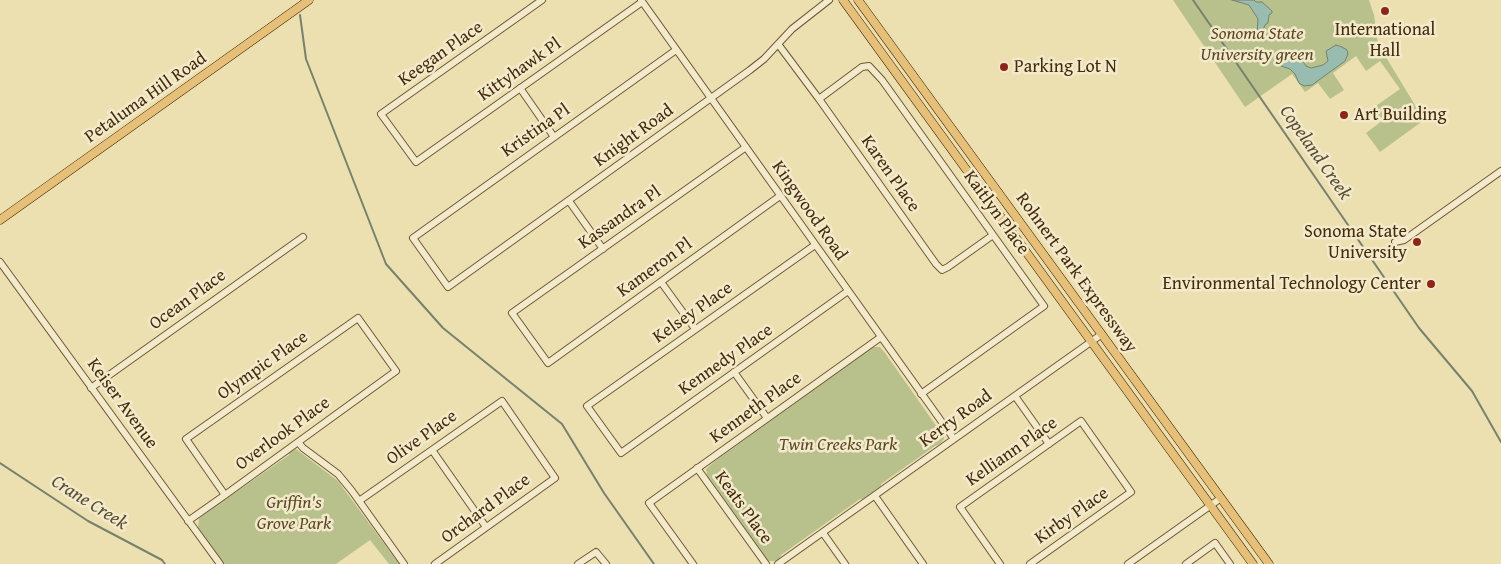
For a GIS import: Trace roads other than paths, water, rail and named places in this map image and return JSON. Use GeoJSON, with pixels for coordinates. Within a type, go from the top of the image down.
{"type":"FeatureCollection","features":[{"type":"Feature","properties":{"kind":"main road","name":"Petaluma Hill Road"},"geometry":{"type":"LineString","coordinates":[[0,220],[309,0]]}},
{"type":"Feature","properties":{"kind":"main road","name":"Rohnert Park Expressway"},"geometry":{"type":"LineString","coordinates":[[843,0],[1254,564]]}},
{"type":"Feature","properties":{"kind":"main road","name":"Rohnert Park Expressway"},"geometry":{"type":"LineString","coordinates":[[858,0],[1269,564]]}},
{"type":"Feature","properties":{"kind":"street","name":"Keegan Place"},"geometry":{"type":"LineString","coordinates":[[416,162],[381,114],[542,0]]}},
{"type":"Feature","properties":{"kind":"street","name":"Knight Road"},"geometry":{"type":"LineString","coordinates":[[448,287],[712,99],[750,70],[803,20],[828,0]]}},
{"type":"Feature","properties":{"kind":"street","name":"Kingwood Road"},"geometry":{"type":"LineString","coordinates":[[641,1],[954,440]]}},
{"type":"Feature","properties":{"kind":"street","name":"Kittyhawk Pl"},"geometry":{"type":"LineString","coordinates":[[416,162],[641,1]]}},
{"type":"Feature","properties":{"kind":"street","name":"Karen Place"},"geometry":{"type":"LineString","coordinates":[[778,44],[942,270],[948,268],[993,235]]}},
{"type":"Feature","properties":{"kind":"street","name":"Kristina Pl"},"geometry":{"type":"LineString","coordinates":[[448,287],[413,238],[676,50]]}},
{"type":"Feature","properties":{"kind":"street","name":"Kaitlyn Place"},"geometry":{"type":"LineString","coordinates":[[819,99],[862,67],[870,66],[1044,306],[921,394]]}},
{"type":"Feature","properties":{"kind":"street"},"geometry":{"type":"LineString","coordinates":[[520,88],[554,136]]}},
{"type":"Feature","properties":{"kind":"street","name":"Kassandra Pl"},"geometry":{"type":"LineString","coordinates":[[548,363],[512,313],[746,148]]}},
{"type":"Feature","properties":{"kind":"street"},"geometry":{"type":"LineString","coordinates":[[1395,242],[1404,240],[1501,171]]}},
{"type":"Feature","properties":{"kind":"street","name":"Kameron Pl"},"geometry":{"type":"LineString","coordinates":[[548,363],[780,196]]}},
{"type":"Feature","properties":{"kind":"street"},"geometry":{"type":"LineString","coordinates":[[569,200],[603,249]]}},
{"type":"Feature","properties":{"kind":"street","name":"Ocean Place"},"geometry":{"type":"LineString","coordinates":[[91,388],[303,237]]}},
{"type":"Feature","properties":{"kind":"street","name":"Kelsey Place"},"geometry":{"type":"LineString","coordinates":[[621,453],[587,406],[815,245]]}},
{"type":"Feature","properties":{"kind":"street","name":"Keiser Avenue"},"geometry":{"type":"LineString","coordinates":[[0,262],[220,564]]}},
{"type":"Feature","properties":{"kind":"street"},"geometry":{"type":"LineString","coordinates":[[662,282],[696,329]]}},
{"type":"Feature","properties":{"kind":"street","name":"Kennedy Place"},"geometry":{"type":"LineString","coordinates":[[621,453],[848,291]]}},
{"type":"Feature","properties":{"kind":"street","name":"Overlook Place"},"geometry":{"type":"LineString","coordinates":[[188,521],[396,371],[358,318]]}},
{"type":"Feature","properties":{"kind":"street","name":"Olympic Place"},"geometry":{"type":"LineString","coordinates":[[225,495],[186,439],[358,318]]}},
{"type":"Feature","properties":{"kind":"street","name":"Kerry Road"},"geometry":{"type":"LineString","coordinates":[[778,564],[1102,334]]}},
{"type":"Feature","properties":{"kind":"street","name":"Kenneth Place"},"geometry":{"type":"LineString","coordinates":[[693,564],[649,503],[881,337]]}},
{"type":"Feature","properties":{"kind":"street"},"geometry":{"type":"LineString","coordinates":[[734,372],[767,418]]}},
{"type":"Feature","properties":{"kind":"street"},"geometry":{"type":"LineString","coordinates":[[1015,396],[1049,444]]}},
{"type":"Feature","properties":{"kind":"street","name":"Olive Place"},"geometry":{"type":"LineString","coordinates":[[359,500],[502,401],[555,478]]}},
{"type":"Feature","properties":{"kind":"street","name":"Kelliann Place"},"geometry":{"type":"LineString","coordinates":[[1000,564],[960,507],[1081,421],[1131,492]]}},
{"type":"Feature","properties":{"kind":"street"},"geometry":{"type":"LineString","coordinates":[[298,442],[303,448],[338,474],[359,500],[404,564]]}},
{"type":"Feature","properties":{"kind":"street"},"geometry":{"type":"LineString","coordinates":[[432,450],[486,527]]}},
{"type":"Feature","properties":{"kind":"street","name":"Keats Place"},"geometry":{"type":"LineString","coordinates":[[697,468],[766,564]]}},
{"type":"Feature","properties":{"kind":"street","name":"Orchard Place"},"geometry":{"type":"LineString","coordinates":[[435,564],[555,478]]}},
{"type":"Feature","properties":{"kind":"street","name":"Kirby Place"},"geometry":{"type":"LineString","coordinates":[[1030,564],[1131,492]]}},
{"type":"Feature","properties":{"kind":"street"},"geometry":{"type":"LineString","coordinates":[[875,496],[923,564]]}},
{"type":"Feature","properties":{"kind":"street"},"geometry":{"type":"LineString","coordinates":[[1128,564],[1221,498]]}},
{"type":"Feature","properties":{"kind":"street"},"geometry":{"type":"LineString","coordinates":[[823,533],[845,564]]}},
{"type":"Feature","properties":{"kind":"street"},"geometry":{"type":"LineString","coordinates":[[1186,564],[1215,543],[1230,564]]}},
{"type":"Feature","properties":{"kind":"street"},"geometry":{"type":"LineString","coordinates":[[578,564],[596,552],[606,564]]}},
{"type":"Feature","properties":{"kind":"water"},"geometry":{"type":"Polygon","coordinates":[[[1232,0],[1262,2],[1272,11],[1262,33],[1257,33],[1258,19],[1249,5],[1232,0]]]}},
{"type":"Feature","properties":{"kind":"water"},"geometry":{"type":"Polygon","coordinates":[[[1336,45],[1347,50],[1348,54],[1345,61],[1312,85],[1304,86],[1299,83],[1295,74],[1290,69],[1281,66],[1281,63],[1291,56],[1300,57],[1306,66],[1311,68],[1323,65],[1328,61],[1326,51],[1336,45]]]}},
{"type":"Feature","properties":{"kind":"waterway","name":"Copeland Creek"},"geometry":{"type":"LineString","coordinates":[[1193,0],[1419,328],[1472,391],[1501,442]]}},
{"type":"Feature","properties":{"kind":"waterway"},"geometry":{"type":"LineString","coordinates":[[300,15],[306,59],[386,264],[443,328],[562,424],[604,493],[654,564]]}},
{"type":"Feature","properties":{"kind":"waterway","name":"Crane Creek"},"geometry":{"type":"LineString","coordinates":[[0,463],[88,521],[162,560],[165,564]]}},
{"type":"Feature","properties":{"kind":"place","name":"International Hall"},"geometry":{"type":"Point","coordinates":[1385,11]}},
{"type":"Feature","properties":{"kind":"place","name":"Parking Lot N"},"geometry":{"type":"Point","coordinates":[1004,67]}},
{"type":"Feature","properties":{"kind":"place","name":"Art Building"},"geometry":{"type":"Point","coordinates":[1344,115]}},
{"type":"Feature","properties":{"kind":"place","name":"Sonoma State University"},"geometry":{"type":"Point","coordinates":[1417,242]}},
{"type":"Feature","properties":{"kind":"place","name":"Environmental Technology Center"},"geometry":{"type":"Point","coordinates":[1431,284]}},
{"type":"Feature","properties":{"kind":"park label","name":"Sonoma State University green"},"geometry":{"type":"Point","coordinates":[1257,44]}},
{"type":"Feature","properties":{"kind":"park label","name":"Twin Creeks Park"},"geometry":{"type":"Point","coordinates":[838,445]}},
{"type":"Feature","properties":{"kind":"park label","name":"Griffin's Grove Park"},"geometry":{"type":"Point","coordinates":[294,513]}}]}
